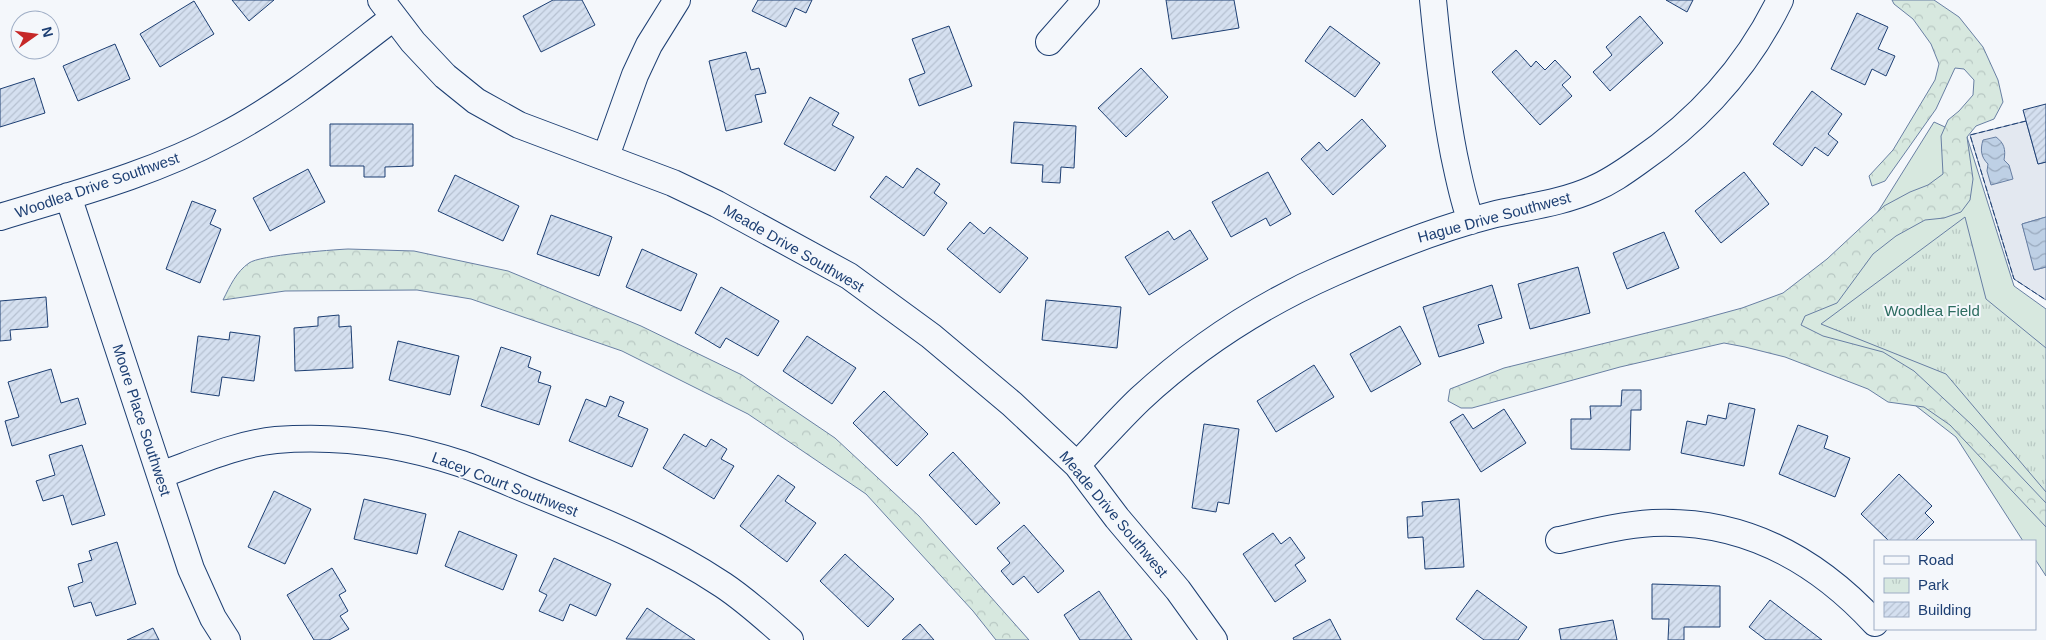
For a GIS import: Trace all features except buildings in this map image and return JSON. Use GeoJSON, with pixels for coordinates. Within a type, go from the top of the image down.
{"type":"FeatureCollection","features":[{"type":"Feature","properties":{"kind":"street"},"geometry":{"type":"LineString","coordinates":[[606,156],[635,76],[649,46],[677,0]]}},
{"type":"Feature","properties":{"kind":"street"},"geometry":{"type":"LineString","coordinates":[[1049,42],[1086,0]]}},
{"type":"Feature","properties":{"kind":"street"},"geometry":{"type":"LineString","coordinates":[[1433,0],[1440,72],[1448,123],[1464,201],[1471,221]]}},
{"type":"Feature","properties":{"kind":"street","name":"Hague Drive Southwest"},"geometry":{"type":"LineString","coordinates":[[1077,465],[1140,399],[1188,358],[1262,310],[1330,274],[1414,238],[1471,221],[1567,198],[1594,189],[1616,178],[1659,148],[1700,112],[1738,69],[1780,0]]}},
{"type":"Feature","properties":{"kind":"street","name":"Meade Drive Southwest"},"geometry":{"type":"LineString","coordinates":[[387,9],[412,42],[445,76],[476,101],[519,125],[606,156],[673,183],[717,204],[849,276],[946,348],[1012,404],[1077,465],[1117,518],[1178,590],[1214,640]]}},
{"type":"Feature","properties":{"kind":"street","name":"Woodlea Drive Southwest"},"geometry":{"type":"LineString","coordinates":[[0,217],[137,174],[181,157],[223,136],[299,88],[387,9]]}},
{"type":"Feature","properties":{"kind":"street","name":"Moore Place Southwest"},"geometry":{"type":"LineString","coordinates":[[68,196],[191,569],[214,618],[227,640]]}},
{"type":"Feature","properties":{"kind":"street","name":"Lacey Court Southwest"},"geometry":{"type":"LineString","coordinates":[[160,475],[238,448],[273,440],[316,438],[361,441],[408,449],[462,464],[581,512],[669,552],[724,586],[790,640]]}},
{"type":"Feature","properties":{"kind":"street"},"geometry":{"type":"LineString","coordinates":[[1559,540],[1615,528],[1652,523],[1691,523],[1723,528],[1754,538],[1787,552],[1819,572],[1854,600],[1874,622]]}},
{"type":"Feature","properties":{"kind":"green space"},"geometry":{"type":"Polygon","coordinates":[[[1892,0],[1934,0],[1959,17],[1983,47],[1998,80],[2003,102],[1994,119],[1976,126],[1967,137],[1973,179],[1970,200],[1961,212],[1944,218],[1925,220],[1896,236],[1873,254],[1837,303],[1805,316],[1801,325],[1823,336],[1883,352],[1914,371],[1972,425],[2046,503],[2046,527],[1950,425],[1924,407],[1888,402],[1868,389],[1785,357],[1745,347],[1724,343],[1620,367],[1472,408],[1461,408],[1448,401],[1450,389],[1504,368],[1687,323],[1742,308],[1783,293],[1827,259],[1884,206],[1928,185],[1943,174],[1941,136],[1948,120],[1973,95],[1974,80],[1964,69],[1955,68],[1936,109],[1885,181],[1872,186],[1869,176],[1893,150],[1935,80],[1939,64],[1931,44],[1913,19],[1894,4],[1892,0]]]}},
{"type":"Feature","properties":{"kind":"green space"},"geometry":{"type":"Polygon","coordinates":[[[1934,122],[1967,137],[2014,286],[2046,309],[2046,576],[2036,561],[2036,540],[2022,540],[1956,437],[1880,378],[1734,335],[1854,250],[1934,122]]]}},
{"type":"Feature","properties":{"kind":"green space","name":"Woodlea Field"},"geometry":{"type":"Polygon","coordinates":[[[1965,217],[1986,299],[2046,348],[2046,492],[1946,374],[1821,324],[1965,217]]]}},
{"type":"Feature","properties":{"kind":"green space"},"geometry":{"type":"Polygon","coordinates":[[[348,249],[414,251],[508,271],[641,326],[742,375],[835,438],[919,516],[1029,640],[996,640],[973,611],[866,494],[748,414],[622,351],[471,299],[417,290],[285,291],[223,300],[240,271],[256,260],[296,253],[348,249]]]}},
{"type":"Feature","properties":{"kind":"shaded area"},"geometry":{"type":"Polygon","coordinates":[[[2026,121],[2038,164],[2046,162],[2046,217],[2022,224],[2035,270],[2046,267],[2046,300],[2014,279],[1970,135],[2026,121]]]}},
{"type":"Feature","properties":{"kind":"water"},"geometry":{"type":"Polygon","coordinates":[[[1996,137],[2004,147],[2004,160],[2009,165],[2013,179],[1991,185],[1987,171],[1988,164],[1984,159],[1982,147],[1983,140],[1996,137]]]}},
{"type":"Feature","properties":{"kind":"water"},"geometry":{"type":"Polygon","coordinates":[[[2046,217],[2046,267],[2034,270],[2022,224],[2046,217]]]}},
{"type":"Feature","properties":{"kind":"fence"},"geometry":{"type":"LineString","coordinates":[[2026,121],[1970,135],[2014,279],[2046,300]]}}]}
